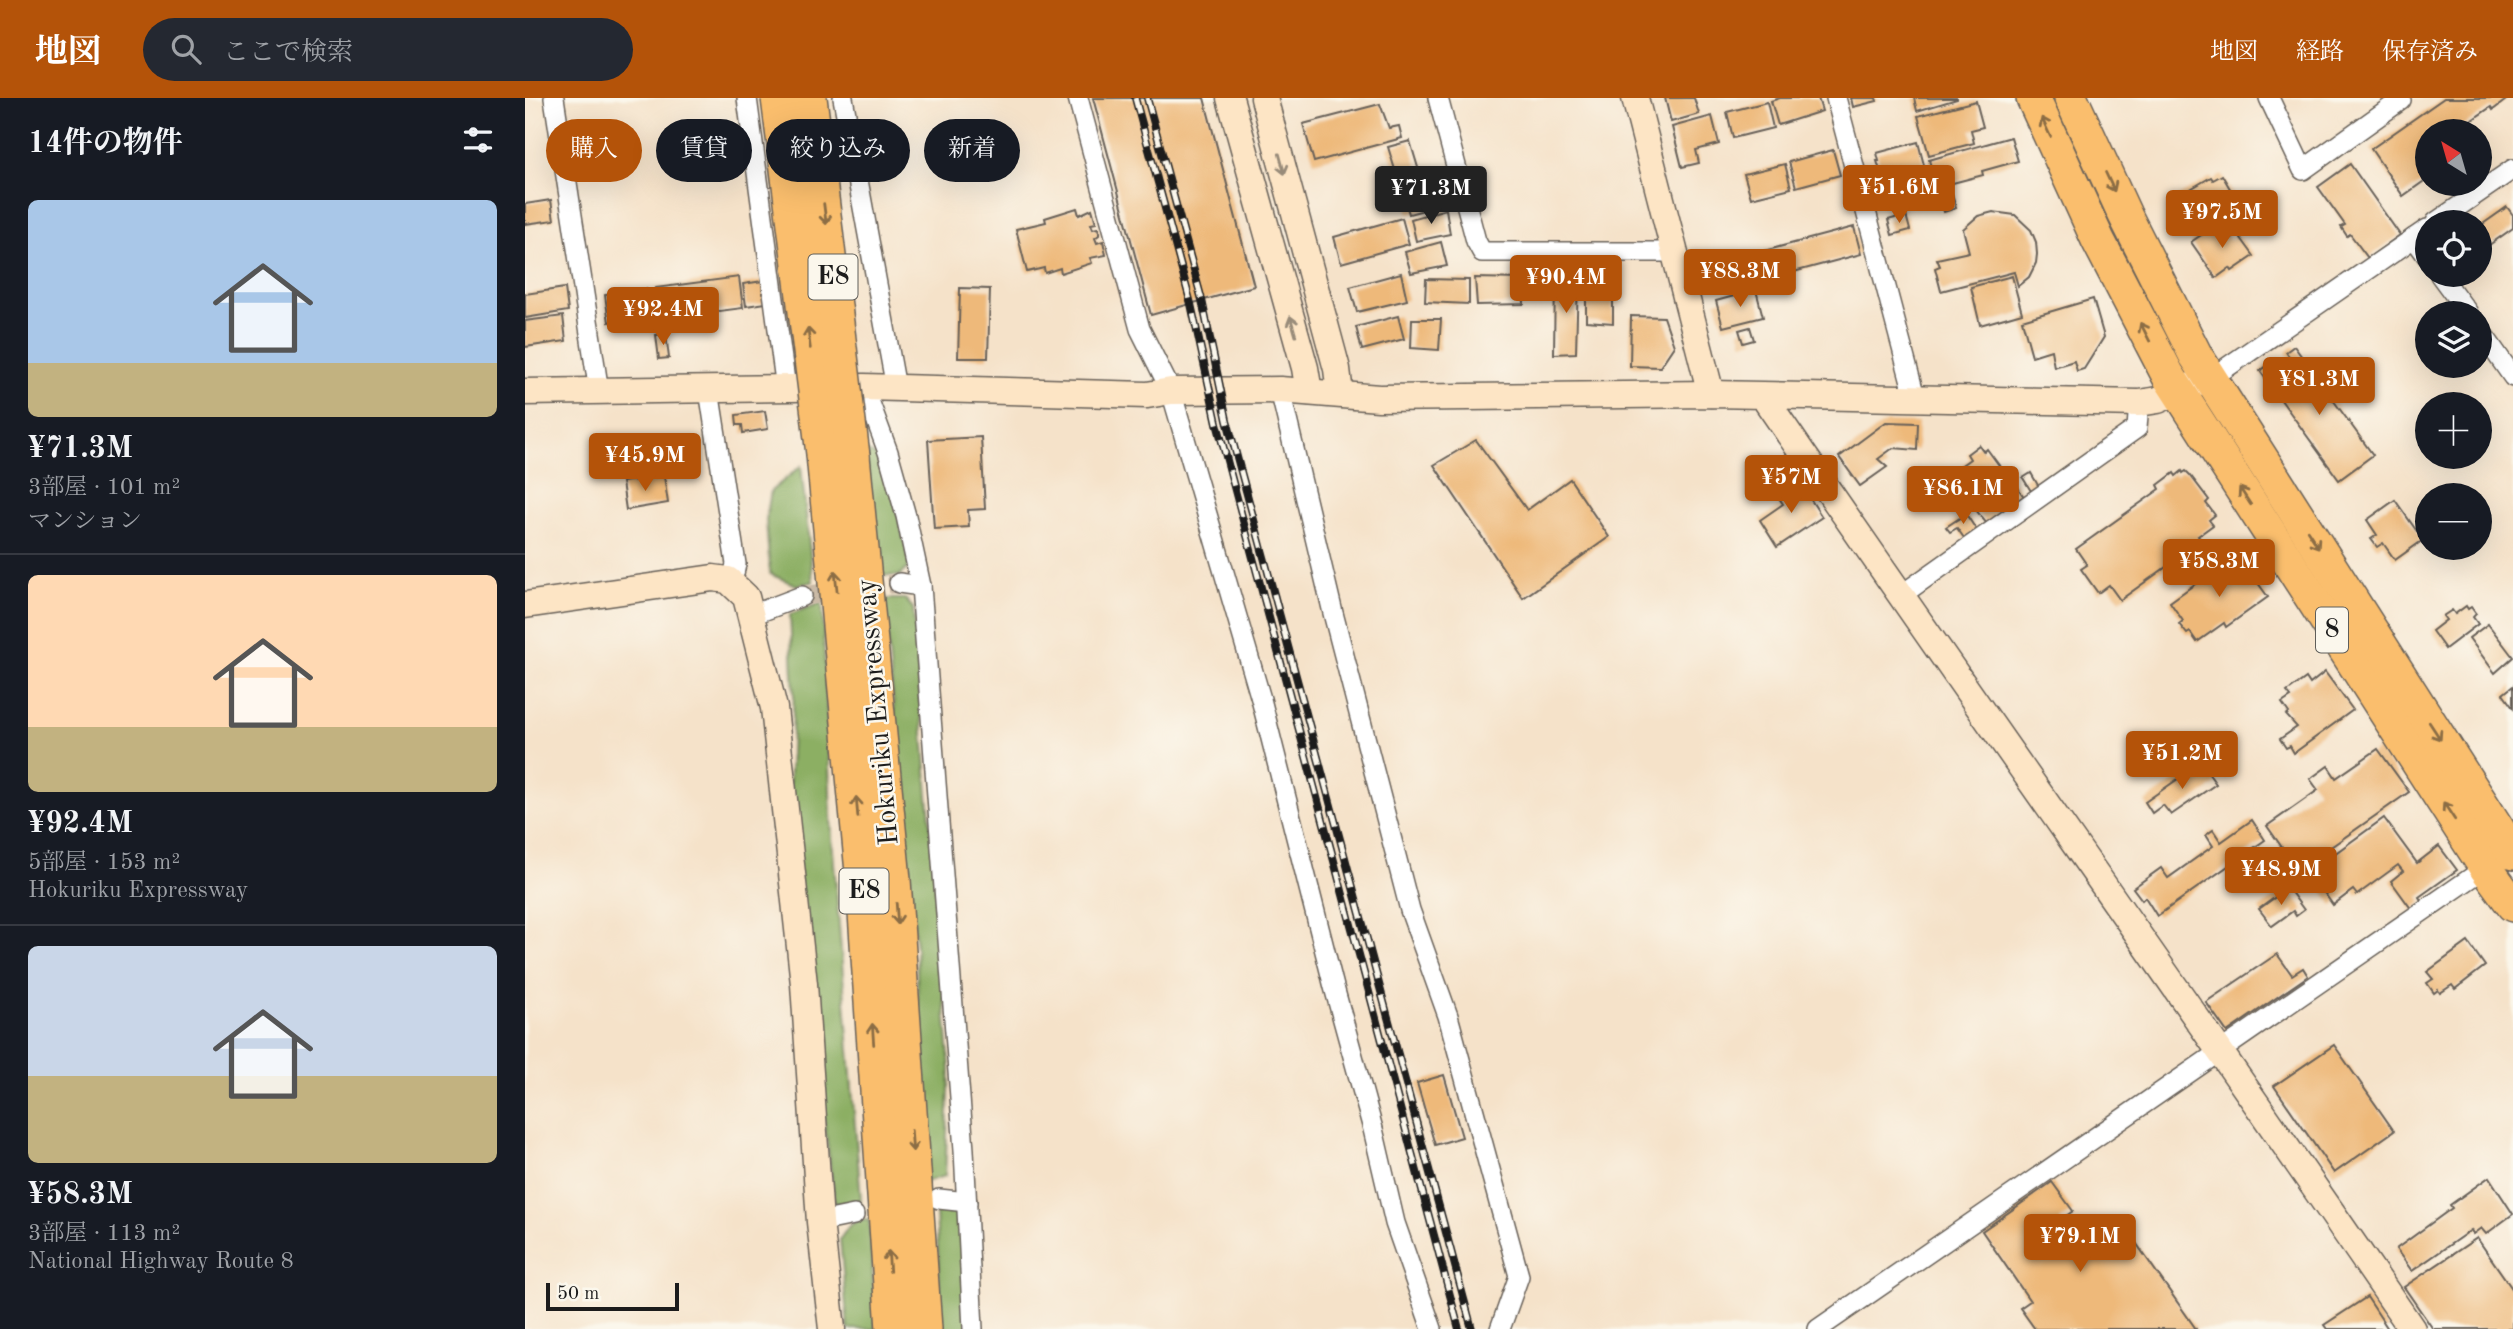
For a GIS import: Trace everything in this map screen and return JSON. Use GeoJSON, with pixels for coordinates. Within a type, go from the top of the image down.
{"type":"FeatureCollection","features":[{"type":"Feature","properties":{"kind":"highway","name":"Hokuriku Expressway"},"geometry":{"type":"LineString","coordinates":[[778,98],[838,455],[894,880],[925,1329]]}},
{"type":"Feature","properties":{"kind":"highway","name":"Hokuriku Expressway"},"geometry":{"type":"LineString","coordinates":[[810,98],[838,455],[893,1329]]}},
{"type":"Feature","properties":{"kind":"highway","name":"8"},"geometry":{"type":"LineString","coordinates":[[2033,98],[2098,240],[2178,392],[2506,855]]}},
{"type":"Feature","properties":{"kind":"highway","name":"8"},"geometry":{"type":"LineString","coordinates":[[2071,98],[2125,215],[2196,356],[2506,855],[2513,905]]}},
{"type":"Feature","properties":{"kind":"street"},"geometry":{"type":"LineString","coordinates":[[554,98],[599,392]]}},
{"type":"Feature","properties":{"kind":"street"},"geometry":{"type":"LineString","coordinates":[[747,98],[786,389]]}},
{"type":"Feature","properties":{"kind":"street"},"geometry":{"type":"LineString","coordinates":[[843,98],[896,388]]}},
{"type":"Feature","properties":{"kind":"street"},"geometry":{"type":"LineString","coordinates":[[1078,98],[1140,329],[1171,391],[1261,699],[1395,1223],[1432,1329]]}},
{"type":"Feature","properties":{"kind":"street"},"geometry":{"type":"LineString","coordinates":[[1230,98],[1305,368],[1309,392]]}},
{"type":"Feature","properties":{"kind":"street"},"geometry":{"type":"LineString","coordinates":[[1264,98],[1337,369],[1341,394]]}},
{"type":"Feature","properties":{"kind":"street"},"geometry":{"type":"LineString","coordinates":[[1438,98],[1476,241],[1482,252],[1674,252]]}},
{"type":"Feature","properties":{"kind":"street"},"geometry":{"type":"LineString","coordinates":[[1635,98],[1711,394]]}},
{"type":"Feature","properties":{"kind":"street"},"geometry":{"type":"LineString","coordinates":[[1836,98],[1915,397]]}},
{"type":"Feature","properties":{"kind":"street"},"geometry":{"type":"LineString","coordinates":[[2269,98],[2303,170],[2401,100],[2400,98]]}},
{"type":"Feature","properties":{"kind":"street"},"geometry":{"type":"LineString","coordinates":[[2453,210],[2513,169]]}},
{"type":"Feature","properties":{"kind":"street"},"geometry":{"type":"LineString","coordinates":[[525,391],[864,387],[1147,394],[1171,391],[1280,390],[1379,398],[1711,394],[2139,403],[2158,400],[2210,379],[2415,237]]}},
{"type":"Feature","properties":{"kind":"street"},"geometry":{"type":"LineString","coordinates":[[2492,347],[2513,377]]}},
{"type":"Feature","properties":{"kind":"street"},"geometry":{"type":"LineString","coordinates":[[864,387],[892,464],[921,586],[967,1202],[973,1329]]}},
{"type":"Feature","properties":{"kind":"street"},"geometry":{"type":"LineString","coordinates":[[709,390],[736,564],[732,583]]}},
{"type":"Feature","properties":{"kind":"street"},"geometry":{"type":"LineString","coordinates":[[1280,390],[1333,613],[1410,910],[1448,1016],[1519,1276],[1500,1329]]}},
{"type":"Feature","properties":{"kind":"street"},"geometry":{"type":"LineString","coordinates":[[1763,396],[1900,596],[2222,1052],[2412,1329]]}},
{"type":"Feature","properties":{"kind":"street"},"geometry":{"type":"LineString","coordinates":[[1900,596],[2137,428],[2139,403]]}},
{"type":"Feature","properties":{"kind":"street"},"geometry":{"type":"LineString","coordinates":[[525,605],[713,578],[732,583],[746,597],[774,708],[804,984],[820,1222],[832,1329]]}},
{"type":"Feature","properties":{"kind":"street"},"geometry":{"type":"LineString","coordinates":[[899,583],[921,586]]}},
{"type":"Feature","properties":{"kind":"street"},"geometry":{"type":"LineString","coordinates":[[752,615],[802,596]]}},
{"type":"Feature","properties":{"kind":"street"},"geometry":{"type":"LineString","coordinates":[[1818,1329],[2506,855]]}},
{"type":"Feature","properties":{"kind":"street"},"geometry":{"type":"LineString","coordinates":[[939,1199],[967,1202]]}},
{"type":"Feature","properties":{"kind":"street"},"geometry":{"type":"LineString","coordinates":[[820,1222],[855,1215]]}},
{"type":"Feature","properties":{"kind":"green space"},"geometry":{"type":"Polygon","coordinates":[[[866,451],[885,460],[910,566],[899,576],[875,575],[866,451]]]}},
{"type":"Feature","properties":{"kind":"green space"},"geometry":{"type":"Polygon","coordinates":[[[801,466],[813,582],[796,585],[770,574],[766,520],[771,491],[801,466]]]}},
{"type":"Feature","properties":{"kind":"green space"},"geometry":{"type":"Polygon","coordinates":[[[884,599],[905,599],[913,608],[950,1070],[945,1176],[925,1182],[916,947],[884,599]]]}},
{"type":"Feature","properties":{"kind":"green space"},"geometry":{"type":"Polygon","coordinates":[[[822,603],[832,838],[861,1200],[835,1204],[789,789],[794,695],[790,614],[822,603]]]}},
{"type":"Feature","properties":{"kind":"green space"},"geometry":{"type":"Polygon","coordinates":[[[956,1209],[965,1216],[971,1329],[942,1329],[936,1212],[956,1209]]]}},
{"type":"Feature","properties":{"kind":"green space"},"geometry":{"type":"Polygon","coordinates":[[[859,1220],[869,1220],[876,1329],[848,1329],[840,1239],[849,1226],[859,1220]]]}},
{"type":"Feature","properties":{"kind":"building"},"geometry":{"type":"Polygon","coordinates":[[[1093,98],[1204,98],[1254,286],[1151,315],[1093,98]]]}},
{"type":"Feature","properties":{"kind":"building"},"geometry":{"type":"Polygon","coordinates":[[[1665,98],[1694,98],[1699,114],[1671,122],[1665,98]]]}},
{"type":"Feature","properties":{"kind":"building"},"geometry":{"type":"Polygon","coordinates":[[[1780,98],[1818,98],[1822,111],[1778,125],[1771,101],[1780,98]]]}},
{"type":"Feature","properties":{"kind":"building"},"geometry":{"type":"Polygon","coordinates":[[[1851,98],[1876,98],[1877,101],[1853,107],[1851,98]]]}},
{"type":"Feature","properties":{"kind":"building"},"geometry":{"type":"Polygon","coordinates":[[[1914,98],[1957,98],[1957,99],[1917,111],[1914,98]]]}},
{"type":"Feature","properties":{"kind":"building"},"geometry":{"type":"Polygon","coordinates":[[[2444,98],[2506,100],[2474,119],[2415,119],[2415,188],[2403,196],[2371,149],[2444,98]]]}},
{"type":"Feature","properties":{"kind":"building"},"geometry":{"type":"Polygon","coordinates":[[[1976,101],[1983,127],[1971,130],[1974,143],[1929,155],[1918,116],[1976,101]]]}},
{"type":"Feature","properties":{"kind":"building"},"geometry":{"type":"Polygon","coordinates":[[[1767,102],[1773,128],[1733,138],[1727,112],[1767,102]]]}},
{"type":"Feature","properties":{"kind":"building"},"geometry":{"type":"Polygon","coordinates":[[[1380,104],[1389,128],[1399,126],[1402,138],[1314,162],[1303,124],[1380,104]]]}},
{"type":"Feature","properties":{"kind":"building"},"geometry":{"type":"Polygon","coordinates":[[[1712,116],[1719,144],[1696,150],[1699,163],[1682,167],[1672,127],[1712,116]]]}},
{"type":"Feature","properties":{"kind":"building"},"geometry":{"type":"Polygon","coordinates":[[[2011,137],[2018,161],[1982,171],[1983,175],[1949,184],[1956,208],[1944,212],[1929,160],[2011,137]]]}},
{"type":"Feature","properties":{"kind":"building"},"geometry":{"type":"Polygon","coordinates":[[[1410,141],[1422,181],[1400,186],[1388,147],[1410,141]]]}},
{"type":"Feature","properties":{"kind":"building"},"geometry":{"type":"Polygon","coordinates":[[[1918,142],[1925,169],[1901,175],[1904,186],[1886,190],[1877,153],[1918,142]]]}},
{"type":"Feature","properties":{"kind":"building"},"geometry":{"type":"Polygon","coordinates":[[[1833,150],[1840,175],[1796,187],[1789,162],[1833,150]]]}},
{"type":"Feature","properties":{"kind":"building"},"geometry":{"type":"Polygon","coordinates":[[[1785,164],[1791,188],[1751,198],[1744,174],[1785,164]]]}},
{"type":"Feature","properties":{"kind":"building"},"geometry":{"type":"Polygon","coordinates":[[[2350,164],[2400,235],[2368,258],[2350,234],[2347,236],[2341,227],[2345,225],[2318,187],[2350,164]]]}},
{"type":"Feature","properties":{"kind":"building"},"geometry":{"type":"Polygon","coordinates":[[[2222,175],[2249,221],[2237,227],[2227,210],[2187,233],[2170,201],[2211,177],[2213,180],[2222,175]]]}},
{"type":"Feature","properties":{"kind":"building"},"geometry":{"type":"Polygon","coordinates":[[[1878,183],[1880,197],[1875,198],[1872,185],[1878,183]]]}},
{"type":"Feature","properties":{"kind":"building"},"geometry":{"type":"Polygon","coordinates":[[[1438,184],[1442,205],[1409,214],[1403,194],[1438,184]]]}},
{"type":"Feature","properties":{"kind":"building"},"geometry":{"type":"Polygon","coordinates":[[[551,200],[554,220],[525,224],[525,204],[551,200]]]}},
{"type":"Feature","properties":{"kind":"building"},"geometry":{"type":"Polygon","coordinates":[[[2507,207],[2513,215],[2513,228],[2492,243],[2492,218],[2507,207]]]}},
{"type":"Feature","properties":{"kind":"building"},"geometry":{"type":"Polygon","coordinates":[[[1077,208],[1079,215],[1092,209],[1096,223],[1091,224],[1093,229],[1098,228],[1099,232],[1095,238],[1097,243],[1103,241],[1106,255],[1090,258],[1092,263],[1061,273],[1060,268],[1045,273],[1044,268],[1027,272],[1016,229],[1046,222],[1045,218],[1077,208]]]}},
{"type":"Feature","properties":{"kind":"building"},"geometry":{"type":"Polygon","coordinates":[[[1446,209],[1450,234],[1416,241],[1411,219],[1446,209]]]}},
{"type":"Feature","properties":{"kind":"building"},"geometry":{"type":"Polygon","coordinates":[[[1993,212],[2015,215],[2031,230],[2037,254],[2029,277],[2018,286],[2014,272],[1941,291],[1935,268],[1940,266],[1937,259],[1969,252],[1963,229],[1978,216],[1993,212]]]}},
{"type":"Feature","properties":{"kind":"building"},"geometry":{"type":"Polygon","coordinates":[[[1906,215],[1910,230],[1892,235],[1888,220],[1906,215]]]}},
{"type":"Feature","properties":{"kind":"building"},"geometry":{"type":"Polygon","coordinates":[[[1402,218],[1409,244],[1341,263],[1334,237],[1402,218]]]}},
{"type":"Feature","properties":{"kind":"building"},"geometry":{"type":"Polygon","coordinates":[[[2219,223],[2230,239],[2238,234],[2254,256],[2216,278],[2191,242],[2219,223]]]}},
{"type":"Feature","properties":{"kind":"building"},"geometry":{"type":"Polygon","coordinates":[[[1854,227],[1861,254],[1771,278],[1764,251],[1854,227]]]}},
{"type":"Feature","properties":{"kind":"building"},"geometry":{"type":"Polygon","coordinates":[[[1441,242],[1447,266],[1411,273],[1405,252],[1441,242]]]}},
{"type":"Feature","properties":{"kind":"building"},"geometry":{"type":"Polygon","coordinates":[[[1586,266],[1613,266],[1613,323],[1586,321],[1586,266]]]}},
{"type":"Feature","properties":{"kind":"building"},"geometry":{"type":"Polygon","coordinates":[[[1766,268],[1770,287],[1764,289],[1759,270],[1766,268]]]}},
{"type":"Feature","properties":{"kind":"building"},"geometry":{"type":"Polygon","coordinates":[[[1401,273],[1407,300],[1357,312],[1350,287],[1401,273]]]}},
{"type":"Feature","properties":{"kind":"building"},"geometry":{"type":"Polygon","coordinates":[[[2012,276],[2022,313],[1980,325],[1971,287],[2012,276]]]}},
{"type":"Feature","properties":{"kind":"building"},"geometry":{"type":"Polygon","coordinates":[[[739,277],[743,308],[696,314],[697,322],[660,327],[655,288],[739,277]]]}},
{"type":"Feature","properties":{"kind":"building"},"geometry":{"type":"Polygon","coordinates":[[[1555,277],[1578,278],[1576,353],[1554,354],[1555,277]]]}},
{"type":"Feature","properties":{"kind":"building"},"geometry":{"type":"Polygon","coordinates":[[[1475,278],[1523,279],[1524,304],[1477,305],[1475,278]]]}},
{"type":"Feature","properties":{"kind":"building"},"geometry":{"type":"Polygon","coordinates":[[[1426,279],[1469,280],[1469,304],[1425,302],[1426,279]]]}},
{"type":"Feature","properties":{"kind":"building"},"geometry":{"type":"Polygon","coordinates":[[[763,281],[766,303],[746,306],[743,284],[763,281]]]}},
{"type":"Feature","properties":{"kind":"building"},"geometry":{"type":"Polygon","coordinates":[[[565,288],[568,311],[525,318],[525,294],[565,288]]]}},
{"type":"Feature","properties":{"kind":"building"},"geometry":{"type":"Polygon","coordinates":[[[960,288],[990,289],[988,358],[958,358],[960,288]]]}},
{"type":"Feature","properties":{"kind":"building"},"geometry":{"type":"Polygon","coordinates":[[[646,289],[650,316],[609,322],[605,295],[646,289]]]}},
{"type":"Feature","properties":{"kind":"building"},"geometry":{"type":"Polygon","coordinates":[[[1756,290],[1763,317],[1723,327],[1716,301],[1756,290]]]}},
{"type":"Feature","properties":{"kind":"building"},"geometry":{"type":"Polygon","coordinates":[[[2093,299],[2104,337],[2084,369],[2077,371],[2074,361],[2054,367],[2051,350],[2032,356],[2022,320],[2093,299]]]}},
{"type":"Feature","properties":{"kind":"building"},"geometry":{"type":"Polygon","coordinates":[[[563,316],[566,341],[525,347],[525,321],[563,316]]]}},
{"type":"Feature","properties":{"kind":"building"},"geometry":{"type":"Polygon","coordinates":[[[1398,316],[1404,339],[1362,350],[1356,327],[1398,316]]]}},
{"type":"Feature","properties":{"kind":"building"},"geometry":{"type":"Polygon","coordinates":[[[1631,316],[1664,317],[1674,346],[1660,367],[1630,366],[1631,316]]]}},
{"type":"Feature","properties":{"kind":"building"},"geometry":{"type":"Polygon","coordinates":[[[1412,319],[1441,319],[1439,350],[1411,348],[1412,319]]]}},
{"type":"Feature","properties":{"kind":"building"},"geometry":{"type":"Polygon","coordinates":[[[1750,327],[1754,340],[1743,343],[1739,330],[1750,327]]]}},
{"type":"Feature","properties":{"kind":"building"},"geometry":{"type":"Polygon","coordinates":[[[666,334],[669,358],[659,359],[656,335],[666,334]]]}},
{"type":"Feature","properties":{"kind":"building"},"geometry":{"type":"Polygon","coordinates":[[[2294,346],[2373,455],[2339,480],[2260,371],[2270,364],[2284,383],[2296,374],[2290,367],[2294,364],[2286,352],[2294,346]]]}},
{"type":"Feature","properties":{"kind":"building"},"geometry":{"type":"Polygon","coordinates":[[[765,411],[768,429],[743,433],[742,425],[737,425],[736,415],[765,411]]]}},
{"type":"Feature","properties":{"kind":"building"},"geometry":{"type":"Polygon","coordinates":[[[1886,422],[1918,423],[1917,450],[1893,448],[1878,459],[1887,467],[1860,486],[1839,457],[1886,422]]]}},
{"type":"Feature","properties":{"kind":"building"},"geometry":{"type":"Polygon","coordinates":[[[981,437],[985,509],[968,510],[969,527],[934,529],[928,440],[981,437]]]}},
{"type":"Feature","properties":{"kind":"building"},"geometry":{"type":"Polygon","coordinates":[[[1476,440],[1527,510],[1570,479],[1609,537],[1523,598],[1434,465],[1476,440]]]}},
{"type":"Feature","properties":{"kind":"building"},"geometry":{"type":"Polygon","coordinates":[[[1979,445],[1984,452],[1987,449],[2009,479],[1963,513],[1946,490],[1941,494],[1934,485],[1970,459],[1967,454],[1979,445]]]}},
{"type":"Feature","properties":{"kind":"building"},"geometry":{"type":"Polygon","coordinates":[[[2182,471],[2190,475],[2209,500],[2206,503],[2215,515],[2209,520],[2213,525],[2198,536],[2217,563],[2199,576],[2183,555],[2120,600],[2109,585],[2098,593],[2081,569],[2087,565],[2076,549],[2160,489],[2158,485],[2174,473],[2176,476],[2182,471]]]}},
{"type":"Feature","properties":{"kind":"building"},"geometry":{"type":"Polygon","coordinates":[[[2031,473],[2039,487],[2031,491],[2023,478],[2031,473]]]}},
{"type":"Feature","properties":{"kind":"building"},"geometry":{"type":"Polygon","coordinates":[[[664,476],[668,503],[626,510],[622,482],[664,476]]]}},
{"type":"Feature","properties":{"kind":"building"},"geometry":{"type":"Polygon","coordinates":[[[1798,480],[1822,517],[1777,547],[1760,520],[1783,504],[1777,495],[1798,480]]]}},
{"type":"Feature","properties":{"kind":"building"},"geometry":{"type":"Polygon","coordinates":[[[2014,482],[2024,497],[1987,524],[1976,510],[2014,482]]]}},
{"type":"Feature","properties":{"kind":"building"},"geometry":{"type":"Polygon","coordinates":[[[2395,500],[2415,529],[2415,546],[2395,560],[2383,543],[2377,547],[2371,539],[2377,535],[2367,520],[2395,500]]]}},
{"type":"Feature","properties":{"kind":"building"},"geometry":{"type":"Polygon","coordinates":[[[1966,514],[1977,531],[1964,538],[1957,528],[1950,532],[1946,527],[1966,514]]]}},
{"type":"Feature","properties":{"kind":"building"},"geometry":{"type":"Polygon","coordinates":[[[2237,554],[2268,597],[2226,627],[2224,623],[2197,642],[2190,632],[2187,634],[2179,624],[2183,621],[2170,602],[2237,554]]]}},
{"type":"Feature","properties":{"kind":"building"},"geometry":{"type":"Polygon","coordinates":[[[2466,606],[2468,609],[2471,607],[2476,614],[2473,617],[2478,624],[2445,649],[2432,631],[2446,620],[2443,616],[2452,610],[2455,614],[2466,606]]]}},
{"type":"Feature","properties":{"kind":"building"},"geometry":{"type":"Polygon","coordinates":[[[2488,624],[2513,657],[2495,673],[2469,638],[2488,624]]]}},
{"type":"Feature","properties":{"kind":"building"},"geometry":{"type":"Polygon","coordinates":[[[2325,672],[2353,710],[2294,753],[2290,746],[2286,748],[2280,739],[2297,727],[2286,715],[2289,713],[2282,703],[2291,697],[2287,692],[2306,678],[2310,684],[2325,672]]]}},
{"type":"Feature","properties":{"kind":"building"},"geometry":{"type":"Polygon","coordinates":[[[2513,686],[2513,708],[2503,694],[2513,686]]]}},
{"type":"Feature","properties":{"kind":"building"},"geometry":{"type":"Polygon","coordinates":[[[2378,749],[2409,792],[2298,870],[2267,826],[2318,790],[2310,779],[2328,766],[2336,778],[2378,749]]]}},
{"type":"Feature","properties":{"kind":"building"},"geometry":{"type":"Polygon","coordinates":[[[2201,763],[2216,784],[2171,815],[2163,805],[2152,813],[2145,802],[2201,763]]]}},
{"type":"Feature","properties":{"kind":"building"},"geometry":{"type":"Polygon","coordinates":[[[2384,818],[2417,863],[2439,846],[2457,870],[2419,897],[2422,902],[2412,910],[2391,881],[2403,871],[2398,865],[2357,895],[2353,890],[2333,905],[2311,874],[2320,868],[2317,863],[2321,859],[2323,862],[2384,818]]]}},
{"type":"Feature","properties":{"kind":"building"},"geometry":{"type":"Polygon","coordinates":[[[2252,820],[2265,840],[2157,916],[2145,897],[2142,900],[2133,888],[2161,868],[2168,878],[2213,846],[2206,835],[2213,830],[2221,842],[2252,820]]]}},
{"type":"Feature","properties":{"kind":"building"},"geometry":{"type":"Polygon","coordinates":[[[2288,888],[2304,910],[2296,916],[2293,911],[2272,926],[2259,909],[2288,888]]]}},
{"type":"Feature","properties":{"kind":"building"},"geometry":{"type":"Polygon","coordinates":[[[2468,942],[2485,966],[2455,989],[2452,985],[2440,993],[2438,990],[2434,993],[2427,983],[2433,979],[2427,972],[2468,942]]]}},
{"type":"Feature","properties":{"kind":"building"},"geometry":{"type":"Polygon","coordinates":[[[2277,954],[2292,975],[2303,968],[2308,976],[2227,1032],[2206,1002],[2277,954]]]}},
{"type":"Feature","properties":{"kind":"building"},"geometry":{"type":"Polygon","coordinates":[[[2334,1045],[2394,1131],[2334,1173],[2274,1086],[2334,1045]]]}},
{"type":"Feature","properties":{"kind":"building"},"geometry":{"type":"Polygon","coordinates":[[[1444,1075],[1462,1137],[1435,1145],[1417,1083],[1444,1075]]]}},
{"type":"Feature","properties":{"kind":"building"},"geometry":{"type":"Polygon","coordinates":[[[2489,1177],[2513,1214],[2486,1234],[2481,1228],[2473,1234],[2471,1230],[2412,1271],[2396,1249],[2489,1177]]]}},
{"type":"Feature","properties":{"kind":"building"},"geometry":{"type":"Polygon","coordinates":[[[2052,1182],[2073,1211],[2059,1221],[2085,1259],[2127,1230],[2196,1329],[2035,1329],[2020,1308],[2030,1301],[1982,1231],[2052,1182]]]}},
{"type":"Feature","properties":{"kind":"building"},"geometry":{"type":"Polygon","coordinates":[[[2477,1238],[2513,1290],[2513,1329],[2433,1329],[2404,1287],[2477,1238]]]}},
{"type":"Feature","properties":{"kind":"building"},"geometry":{"type":"Polygon","coordinates":[[[2367,1297],[2388,1329],[2327,1329],[2324,1325],[2367,1297]]]}},
{"type":"Feature","properties":{"kind":"tunnel"},"geometry":{"type":"LineString","coordinates":[[802,596],[899,583]]}},
{"type":"Feature","properties":{"kind":"railway"},"geometry":{"type":"LineString","coordinates":[[1135,98],[1191,304],[1217,423],[1459,1329]]}},
{"type":"Feature","properties":{"kind":"railway"},"geometry":{"type":"LineString","coordinates":[[1147,98],[1202,300],[1227,420],[1472,1329]]}}]}
